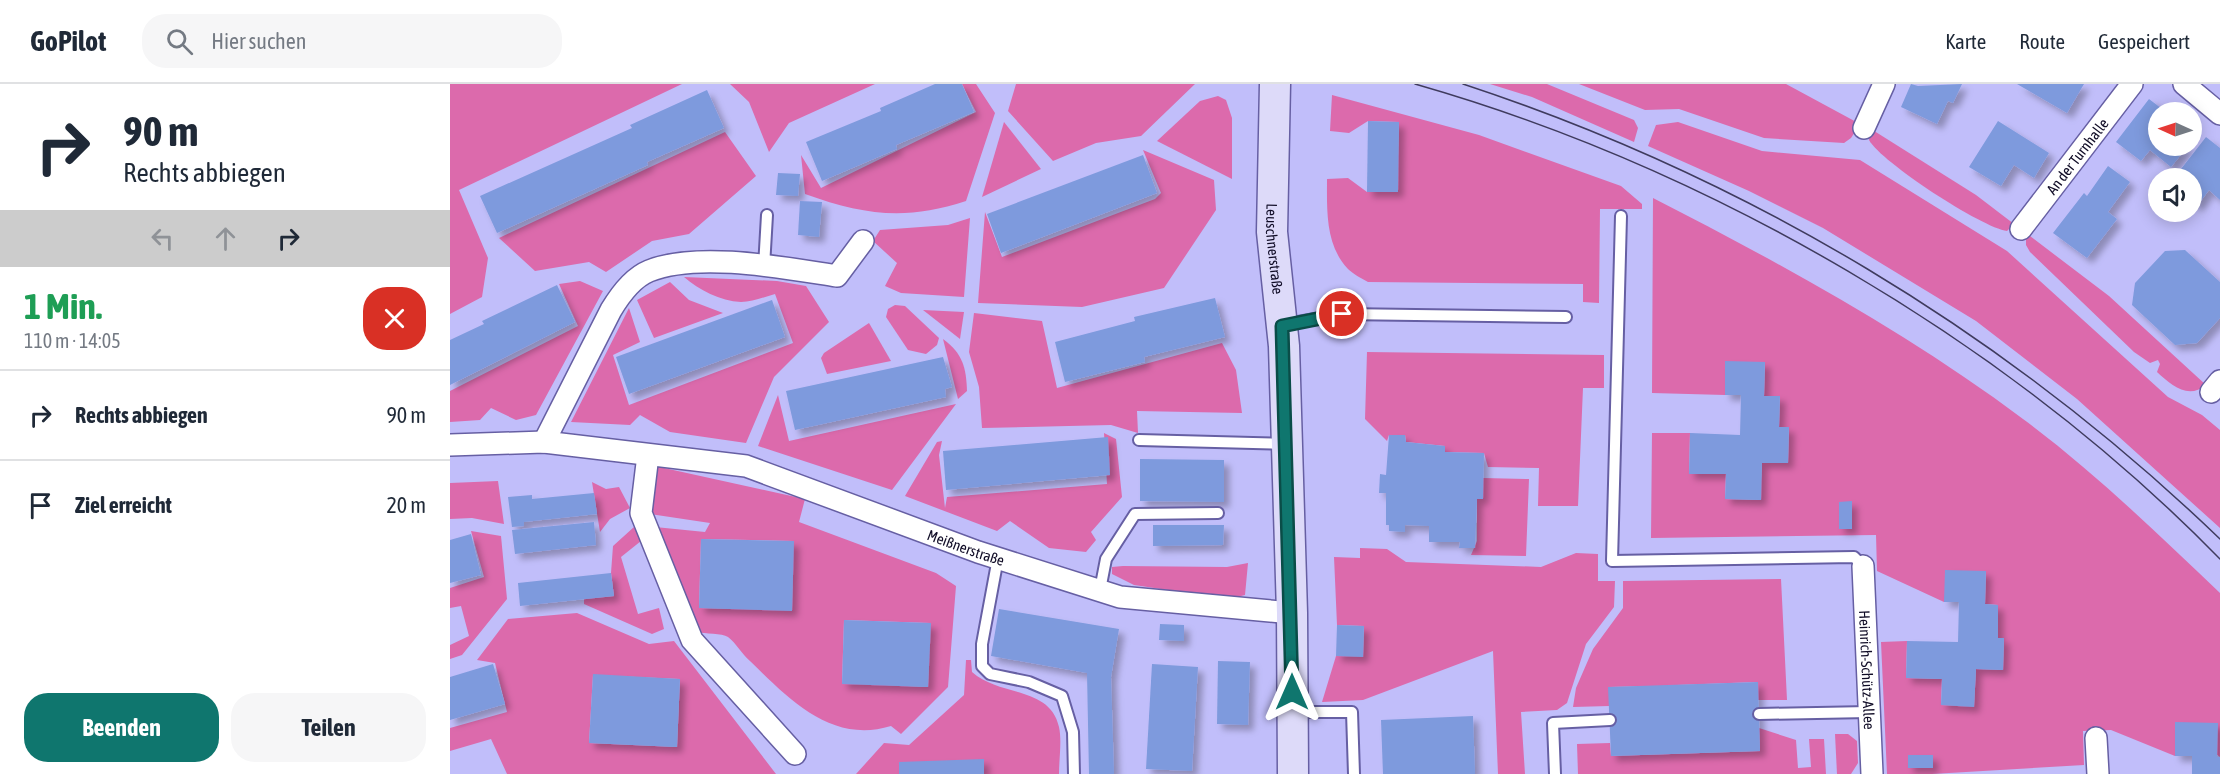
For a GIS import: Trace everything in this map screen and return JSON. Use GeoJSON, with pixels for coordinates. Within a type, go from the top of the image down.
{"type":"FeatureCollection","features":[{"type":"Feature","properties":{"kind":"main road","name":"Leuschnerstraße"},"geometry":{"type":"LineString","coordinates":[[1275,84],[1272,232],[1282,326],[1292,614],[1293,774]]}},
{"type":"Feature","properties":{"kind":"street"},"geometry":{"type":"LineString","coordinates":[[1864,128],[1884,84]]}},
{"type":"Feature","properties":{"kind":"street","name":"An der Turnhalle"},"geometry":{"type":"LineString","coordinates":[[2021,229],[2133,84]]}},
{"type":"Feature","properties":{"kind":"street"},"geometry":{"type":"LineString","coordinates":[[2184,84],[2220,114]]}},
{"type":"Feature","properties":{"kind":"street"},"geometry":{"type":"LineString","coordinates":[[544,442],[610,310],[623,291],[647,272],[674,263],[699,261],[837,276],[863,241]]}},
{"type":"Feature","properties":{"kind":"street","name":"Meißnerstraße"},"geometry":{"type":"LineString","coordinates":[[450,445],[544,442],[746,466],[998,558],[1120,597],[1292,614]]}},
{"type":"Feature","properties":{"kind":"street"},"geometry":{"type":"LineString","coordinates":[[648,455],[641,513],[692,640],[795,754]]}},
{"type":"Feature","properties":{"kind":"street","name":"Heinrich-Schütz-Allee"},"geometry":{"type":"LineString","coordinates":[[1863,566],[1872,774]]}},
{"type":"Feature","properties":{"kind":"street"},"geometry":{"type":"LineString","coordinates":[[2096,738],[2098,774]]}},
{"type":"Feature","properties":{"kind":"lane"},"geometry":{"type":"LineString","coordinates":[[764,267],[768,215]]}},
{"type":"Feature","properties":{"kind":"lane"},"geometry":{"type":"LineString","coordinates":[[1621,216],[1612,561],[1854,557],[1863,566]]}},
{"type":"Feature","properties":{"kind":"lane"},"geometry":{"type":"LineString","coordinates":[[1282,326],[1342,314],[1566,317]]}},
{"type":"Feature","properties":{"kind":"lane"},"geometry":{"type":"LineString","coordinates":[[1139,440],[1286,444]]}},
{"type":"Feature","properties":{"kind":"lane"},"geometry":{"type":"LineString","coordinates":[[1100,590],[1106,559],[1135,514],[1218,513]]}},
{"type":"Feature","properties":{"kind":"lane"},"geometry":{"type":"LineString","coordinates":[[998,558],[982,644],[982,666],[990,674],[1029,682],[1062,696],[1073,732],[1074,774]]}},
{"type":"Feature","properties":{"kind":"lane"},"geometry":{"type":"LineString","coordinates":[[1292,712],[1352,712],[1354,774]]}},
{"type":"Feature","properties":{"kind":"lane"},"geometry":{"type":"LineString","coordinates":[[1759,714],[1869,712]]}},
{"type":"Feature","properties":{"kind":"lane"},"geometry":{"type":"LineString","coordinates":[[1555,774],[1553,723],[1610,720]]}},
{"type":"Feature","properties":{"kind":"shaded area"},"geometry":{"type":"Polygon","coordinates":[[[450,84],[682,84],[459,190],[488,258],[482,297],[450,314],[450,84]]]}},
{"type":"Feature","properties":{"kind":"shaded area"},"geometry":{"type":"Polygon","coordinates":[[[730,84],[875,84],[789,123],[769,152],[749,102],[730,84]]]}},
{"type":"Feature","properties":{"kind":"shaded area"},"geometry":{"type":"Polygon","coordinates":[[[962,84],[976,84],[995,113],[966,201],[923,211],[885,213],[846,207],[805,194],[801,155],[821,188],[976,112],[962,84]]]}},
{"type":"Feature","properties":{"kind":"shaded area"},"geometry":{"type":"Polygon","coordinates":[[[1016,84],[1195,84],[1141,136],[1096,143],[1053,161],[1008,111],[1016,84]]]}},
{"type":"Feature","properties":{"kind":"shaded area"},"geometry":{"type":"Polygon","coordinates":[[[1490,84],[1547,84],[1634,120],[1638,128],[1634,142],[1532,97],[1490,84]]]}},
{"type":"Feature","properties":{"kind":"shaded area"},"geometry":{"type":"Polygon","coordinates":[[[1579,84],[1786,84],[1860,124],[1851,138],[1844,143],[1764,138],[1679,109],[1645,110],[1579,84]]]}},
{"type":"Feature","properties":{"kind":"shaded area"},"geometry":{"type":"Polygon","coordinates":[[[1332,95],[1479,135],[1621,186],[1642,204],[1642,209],[1600,209],[1599,303],[1583,302],[1583,284],[1368,282],[1352,273],[1340,259],[1331,238],[1327,179],[1348,178],[1367,192],[1397,192],[1399,122],[1368,121],[1349,133],[1330,131],[1332,95]]]}},
{"type":"Feature","properties":{"kind":"shaded area"},"geometry":{"type":"Polygon","coordinates":[[[1218,96],[1226,100],[1232,118],[1232,179],[1157,141],[1200,101],[1218,96]]]}},
{"type":"Feature","properties":{"kind":"shaded area"},"geometry":{"type":"Polygon","coordinates":[[[1004,122],[1041,169],[982,197],[1004,122]]]}},
{"type":"Feature","properties":{"kind":"shaded area"},"geometry":{"type":"Polygon","coordinates":[[[1678,122],[1762,151],[1860,160],[2007,251],[2168,397],[2202,415],[2220,430],[2220,528],[2077,399],[1976,321],[1823,228],[1749,191],[1648,146],[1656,125],[1678,122]]]}},
{"type":"Feature","properties":{"kind":"shaded area"},"geometry":{"type":"Polygon","coordinates":[[[1871,129],[1976,195],[2014,224],[2007,231],[1994,227],[1933,193],[1877,150],[1869,140],[1871,129]]]}},
{"type":"Feature","properties":{"kind":"shaded area"},"geometry":{"type":"Polygon","coordinates":[[[725,132],[756,176],[689,234],[652,241],[606,272],[589,262],[535,271],[499,238],[725,132]]]}},
{"type":"Feature","properties":{"kind":"shaded area"},"geometry":{"type":"Polygon","coordinates":[[[1143,150],[1214,180],[1216,210],[1164,288],[1082,307],[978,303],[985,212],[1002,257],[1155,199],[1161,193],[1143,150]]]}},
{"type":"Feature","properties":{"kind":"shaded area"},"geometry":{"type":"Polygon","coordinates":[[[1653,198],[1796,274],[1889,328],[1979,387],[2074,460],[2124,503],[2220,593],[2220,757],[2175,722],[2175,756],[2111,730],[2083,731],[2084,765],[1932,774],[1887,774],[1881,642],[1907,641],[1906,678],[1942,679],[1941,705],[1974,706],[1976,669],[2003,670],[2004,638],[1998,638],[1998,605],[1985,604],[1986,572],[1944,602],[1877,571],[1876,535],[1651,538],[1652,433],[1690,433],[1689,473],[1726,474],[1725,499],[1760,500],[1762,463],[1788,463],[1789,428],[1779,427],[1780,396],[1764,396],[1765,362],[1726,362],[1725,395],[1652,393],[1653,198]]]}},
{"type":"Feature","properties":{"kind":"shaded area"},"geometry":{"type":"Polygon","coordinates":[[[970,218],[964,297],[901,293],[885,286],[897,263],[873,241],[880,230],[948,225],[970,218]]]}},
{"type":"Feature","properties":{"kind":"shaded area"},"geometry":{"type":"Polygon","coordinates":[[[2026,233],[2109,296],[2206,385],[2193,391],[2186,391],[2162,377],[2157,372],[2160,364],[2158,360],[2150,363],[2134,352],[2030,252],[2026,245],[2026,233]]]}},
{"type":"Feature","properties":{"kind":"shaded area"},"geometry":{"type":"Polygon","coordinates":[[[684,277],[777,281],[806,286],[829,322],[774,377],[746,443],[670,432],[640,415],[630,425],[571,422],[629,308],[640,342],[613,355],[629,405],[793,343],[775,294],[741,302],[725,300],[710,294],[684,277]]]}},
{"type":"Feature","properties":{"kind":"shaded area"},"geometry":{"type":"Polygon","coordinates":[[[580,281],[603,291],[536,415],[516,420],[491,408],[480,420],[450,422],[450,391],[578,326],[559,284],[580,281]]]}},
{"type":"Feature","properties":{"kind":"shaded area"},"geometry":{"type":"Polygon","coordinates":[[[670,282],[689,300],[723,313],[654,338],[637,300],[670,282]]]}},
{"type":"Feature","properties":{"kind":"shaded area"},"geometry":{"type":"Polygon","coordinates":[[[895,305],[905,306],[939,338],[937,345],[926,354],[908,350],[886,317],[888,309],[895,305]]]}},
{"type":"Feature","properties":{"kind":"shaded area"},"geometry":{"type":"Polygon","coordinates":[[[923,310],[964,312],[960,339],[923,310]]]}},
{"type":"Feature","properties":{"kind":"shaded area"},"geometry":{"type":"Polygon","coordinates":[[[974,313],[1042,321],[1057,388],[1222,343],[1236,370],[1242,413],[1137,411],[1138,433],[1111,425],[982,428],[979,387],[969,352],[974,313]]]}},
{"type":"Feature","properties":{"kind":"shaded area"},"geometry":{"type":"Polygon","coordinates":[[[869,323],[891,361],[827,374],[821,358],[824,353],[869,323]]]}},
{"type":"Feature","properties":{"kind":"shaded area"},"geometry":{"type":"Polygon","coordinates":[[[943,339],[959,356],[966,375],[967,391],[958,399],[943,339]]]}},
{"type":"Feature","properties":{"kind":"shaded area"},"geometry":{"type":"Polygon","coordinates":[[[1367,352],[1604,355],[1604,388],[1583,388],[1578,506],[1538,506],[1539,468],[1488,467],[1484,453],[1445,452],[1445,446],[1406,442],[1405,435],[1389,435],[1387,441],[1365,419],[1367,352]]]}},
{"type":"Feature","properties":{"kind":"shaded area"},"geometry":{"type":"Polygon","coordinates":[[[778,395],[789,441],[956,404],[892,490],[758,446],[778,395]]]}},
{"type":"Feature","properties":{"kind":"shaded area"},"geometry":{"type":"Polygon","coordinates":[[[1104,433],[1116,439],[1122,497],[1091,532],[1096,540],[1086,552],[1049,548],[1010,521],[997,531],[905,496],[937,442],[942,441],[939,455],[945,508],[947,497],[1107,484],[1104,433]]]}},
{"type":"Feature","properties":{"kind":"shaded area"},"geometry":{"type":"Polygon","coordinates":[[[655,466],[805,499],[799,522],[936,573],[956,586],[948,687],[901,734],[891,726],[870,730],[850,729],[831,724],[813,715],[781,690],[728,637],[697,632],[655,527],[705,532],[710,523],[650,514],[655,466]],[[701,539],[699,608],[792,610],[793,541],[701,539]],[[844,620],[842,683],[928,687],[930,623],[844,620]]]}},
{"type":"Feature","properties":{"kind":"shaded area"},"geometry":{"type":"Polygon","coordinates":[[[1483,478],[1529,479],[1526,556],[1471,555],[1477,541],[1477,499],[1483,499],[1483,478]]]}},
{"type":"Feature","properties":{"kind":"shaded area"},"geometry":{"type":"Polygon","coordinates":[[[498,481],[504,524],[472,518],[450,519],[450,483],[498,481]]]}},
{"type":"Feature","properties":{"kind":"shaded area"},"geometry":{"type":"Polygon","coordinates":[[[592,482],[606,489],[619,487],[630,508],[610,519],[600,532],[592,482]]]}},
{"type":"Feature","properties":{"kind":"shaded area"},"geometry":{"type":"Polygon","coordinates":[[[634,527],[641,541],[621,557],[638,614],[659,608],[664,629],[652,634],[584,604],[584,599],[614,596],[611,573],[613,546],[634,527]]]}},
{"type":"Feature","properties":{"kind":"shaded area"},"geometry":{"type":"Polygon","coordinates":[[[471,531],[501,536],[507,599],[462,655],[450,659],[450,645],[469,636],[461,606],[450,608],[450,588],[484,577],[471,531]]]}},
{"type":"Feature","properties":{"kind":"shaded area"},"geometry":{"type":"Polygon","coordinates":[[[1360,548],[1387,549],[1406,562],[1541,567],[1576,553],[1598,554],[1598,581],[1615,581],[1614,607],[1586,644],[1567,703],[1557,710],[1521,712],[1525,774],[1498,774],[1493,651],[1363,700],[1322,702],[1336,656],[1363,656],[1364,626],[1337,625],[1334,557],[1360,558],[1360,548]]]}},
{"type":"Feature","properties":{"kind":"shaded area"},"geometry":{"type":"Polygon","coordinates":[[[1248,563],[1245,595],[1229,599],[1134,585],[1112,574],[1112,567],[1123,566],[1227,567],[1248,563]]]}},
{"type":"Feature","properties":{"kind":"shaded area"},"geometry":{"type":"Polygon","coordinates":[[[1781,579],[1787,700],[1758,700],[1757,682],[1677,685],[1671,691],[1657,691],[1649,686],[1609,687],[1609,706],[1573,707],[1576,688],[1593,649],[1623,608],[1623,581],[1781,579]]]}},
{"type":"Feature","properties":{"kind":"shaded area"},"geometry":{"type":"Polygon","coordinates":[[[577,613],[649,644],[674,641],[776,774],[507,774],[491,739],[450,751],[450,728],[507,712],[495,663],[477,660],[508,619],[577,613]],[[593,675],[589,743],[677,747],[680,679],[593,675]]]}},
{"type":"Feature","properties":{"kind":"shaded area"},"geometry":{"type":"Polygon","coordinates":[[[966,660],[971,660],[972,672],[983,680],[1035,698],[1054,714],[1060,732],[1059,774],[984,774],[984,760],[899,774],[856,774],[884,743],[909,745],[964,695],[966,660]]]}},
{"type":"Feature","properties":{"kind":"shaded area"},"geometry":{"type":"Polygon","coordinates":[[[1759,728],[1796,740],[1798,768],[1811,767],[1809,739],[1824,739],[1826,774],[1578,774],[1577,744],[1610,743],[1611,756],[1760,751],[1759,728]]]}},
{"type":"Feature","properties":{"kind":"shaded area"},"geometry":{"type":"Polygon","coordinates":[[[1835,734],[1848,734],[1857,741],[1858,763],[1851,774],[1837,774],[1835,734]]]}},
{"type":"Feature","properties":{"kind":"building"},"geometry":{"type":"Polygon","coordinates":[[[935,84],[962,84],[974,112],[896,145],[897,149],[822,181],[806,142],[881,111],[880,108],[935,84]]]}},
{"type":"Feature","properties":{"kind":"building"},"geometry":{"type":"Polygon","coordinates":[[[1911,84],[1918,86],[1962,84],[1953,103],[1948,101],[1937,124],[1901,107],[1911,84]]]}},
{"type":"Feature","properties":{"kind":"building"},"geometry":{"type":"Polygon","coordinates":[[[2017,84],[2084,84],[2067,113],[2017,84]]]}},
{"type":"Feature","properties":{"kind":"building"},"geometry":{"type":"Polygon","coordinates":[[[707,90],[724,128],[497,233],[480,196],[632,128],[630,125],[707,90]]]}},
{"type":"Feature","properties":{"kind":"building"},"geometry":{"type":"Polygon","coordinates":[[[2149,99],[2153,102],[2148,102],[2148,152],[2141,161],[2116,142],[2149,99]]]}},
{"type":"Feature","properties":{"kind":"building"},"geometry":{"type":"Polygon","coordinates":[[[1368,121],[1399,122],[1398,192],[1367,192],[1368,121]]]}},
{"type":"Feature","properties":{"kind":"building"},"geometry":{"type":"Polygon","coordinates":[[[1998,121],[2049,153],[2034,178],[2014,165],[2001,186],[1969,167],[1998,121]]]}},
{"type":"Feature","properties":{"kind":"building"},"geometry":{"type":"Polygon","coordinates":[[[2206,137],[2220,148],[2220,200],[2209,190],[2202,199],[2202,168],[2182,168],[2191,156],[2202,156],[2202,142],[2206,137]]]}},
{"type":"Feature","properties":{"kind":"building"},"geometry":{"type":"Polygon","coordinates":[[[1143,155],[1157,193],[1001,253],[987,214],[1143,155]]]}},
{"type":"Feature","properties":{"kind":"building"},"geometry":{"type":"Polygon","coordinates":[[[2157,156],[2180,156],[2171,167],[2157,156]]]}},
{"type":"Feature","properties":{"kind":"building"},"geometry":{"type":"Polygon","coordinates":[[[2108,166],[2130,182],[2108,212],[2117,219],[2087,258],[2053,233],[2084,193],[2087,196],[2108,166]]]}},
{"type":"Feature","properties":{"kind":"building"},"geometry":{"type":"Polygon","coordinates":[[[778,173],[800,174],[798,196],[776,195],[778,173]]]}},
{"type":"Feature","properties":{"kind":"building"},"geometry":{"type":"Polygon","coordinates":[[[800,201],[822,202],[819,237],[798,235],[800,201]]]}},
{"type":"Feature","properties":{"kind":"building"},"geometry":{"type":"Polygon","coordinates":[[[2185,250],[2220,282],[2220,318],[2197,343],[2175,345],[2132,305],[2135,283],[2165,251],[2185,250]]]}},
{"type":"Feature","properties":{"kind":"building"},"geometry":{"type":"Polygon","coordinates":[[[557,285],[575,322],[450,385],[450,340],[484,324],[482,321],[557,285]]]}},
{"type":"Feature","properties":{"kind":"building"},"geometry":{"type":"Polygon","coordinates":[[[1215,298],[1225,337],[1144,357],[1145,362],[1065,382],[1055,342],[1135,321],[1134,317],[1215,298]]]}},
{"type":"Feature","properties":{"kind":"building"},"geometry":{"type":"Polygon","coordinates":[[[772,300],[785,337],[629,394],[616,357],[772,300]]]}},
{"type":"Feature","properties":{"kind":"building"},"geometry":{"type":"Polygon","coordinates":[[[943,357],[952,387],[945,389],[946,397],[795,430],[786,391],[943,357]]]}},
{"type":"Feature","properties":{"kind":"building"},"geometry":{"type":"Polygon","coordinates":[[[1725,361],[1765,362],[1764,396],[1780,396],[1779,427],[1789,427],[1788,463],[1762,463],[1761,500],[1725,499],[1726,474],[1689,474],[1690,433],[1740,435],[1741,395],[1725,395],[1725,361]]]}},
{"type":"Feature","properties":{"kind":"building"},"geometry":{"type":"Polygon","coordinates":[[[1389,435],[1405,435],[1406,442],[1445,446],[1445,452],[1484,453],[1483,499],[1477,499],[1475,548],[1459,548],[1460,542],[1429,542],[1429,526],[1405,525],[1405,532],[1389,531],[1389,525],[1386,525],[1386,493],[1379,493],[1380,474],[1386,475],[1389,435]]]}},
{"type":"Feature","properties":{"kind":"building"},"geometry":{"type":"Polygon","coordinates":[[[1108,437],[1110,475],[946,490],[943,451],[1108,437]]]}},
{"type":"Feature","properties":{"kind":"building"},"geometry":{"type":"Polygon","coordinates":[[[1140,459],[1224,460],[1224,502],[1140,501],[1140,459]]]}},
{"type":"Feature","properties":{"kind":"building"},"geometry":{"type":"Polygon","coordinates":[[[594,493],[597,514],[524,522],[524,526],[512,527],[508,497],[532,495],[532,499],[594,493]]]}},
{"type":"Feature","properties":{"kind":"building"},"geometry":{"type":"Polygon","coordinates":[[[1852,501],[1852,529],[1839,529],[1839,502],[1852,501]]]}},
{"type":"Feature","properties":{"kind":"building"},"geometry":{"type":"Polygon","coordinates":[[[594,522],[596,545],[515,554],[512,530],[594,522]]]}},
{"type":"Feature","properties":{"kind":"building"},"geometry":{"type":"Polygon","coordinates":[[[1153,525],[1224,525],[1223,545],[1153,546],[1153,525]]]}},
{"type":"Feature","properties":{"kind":"building"},"geometry":{"type":"Polygon","coordinates":[[[471,534],[481,575],[450,583],[450,540],[471,534]]]}},
{"type":"Feature","properties":{"kind":"building"},"geometry":{"type":"Polygon","coordinates":[[[701,539],[794,541],[792,611],[699,608],[701,539]]]}},
{"type":"Feature","properties":{"kind":"building"},"geometry":{"type":"Polygon","coordinates":[[[1945,570],[1986,571],[1985,604],[1998,605],[1998,638],[2004,638],[2003,670],[1976,669],[1974,707],[1941,705],[1942,679],[1906,678],[1907,641],[1958,642],[1959,602],[1944,602],[1945,570]]]}},
{"type":"Feature","properties":{"kind":"building"},"geometry":{"type":"Polygon","coordinates":[[[611,573],[614,596],[520,606],[518,583],[611,573]]]}},
{"type":"Feature","properties":{"kind":"building"},"geometry":{"type":"Polygon","coordinates":[[[999,609],[1119,629],[1111,677],[1114,774],[1089,774],[1087,673],[991,656],[999,609]]]}},
{"type":"Feature","properties":{"kind":"building"},"geometry":{"type":"Polygon","coordinates":[[[844,620],[931,623],[928,687],[842,684],[844,620]]]}},
{"type":"Feature","properties":{"kind":"building"},"geometry":{"type":"Polygon","coordinates":[[[1160,624],[1184,625],[1184,641],[1159,640],[1160,624]]]}},
{"type":"Feature","properties":{"kind":"building"},"geometry":{"type":"Polygon","coordinates":[[[1337,625],[1364,626],[1363,657],[1336,656],[1337,625]]]}},
{"type":"Feature","properties":{"kind":"building"},"geometry":{"type":"Polygon","coordinates":[[[1218,661],[1250,662],[1248,725],[1217,724],[1218,661]]]}},
{"type":"Feature","properties":{"kind":"building"},"geometry":{"type":"Polygon","coordinates":[[[493,664],[505,704],[450,720],[450,677],[493,664]]]}},
{"type":"Feature","properties":{"kind":"building"},"geometry":{"type":"Polygon","coordinates":[[[1152,664],[1198,667],[1192,771],[1146,769],[1152,664]]]}},
{"type":"Feature","properties":{"kind":"building"},"geometry":{"type":"Polygon","coordinates":[[[593,674],[680,679],[677,747],[589,743],[593,674]]]}},
{"type":"Feature","properties":{"kind":"building"},"geometry":{"type":"Polygon","coordinates":[[[1758,682],[1760,751],[1611,756],[1608,687],[1758,682]]]}},
{"type":"Feature","properties":{"kind":"building"},"geometry":{"type":"Polygon","coordinates":[[[1473,716],[1475,774],[1383,774],[1381,720],[1473,716]]]}},
{"type":"Feature","properties":{"kind":"building"},"geometry":{"type":"Polygon","coordinates":[[[2175,722],[2218,723],[2217,757],[2220,757],[2220,774],[2192,774],[2192,756],[2175,756],[2175,722]]]}},
{"type":"Feature","properties":{"kind":"building"},"geometry":{"type":"Polygon","coordinates":[[[1908,755],[1933,755],[1933,768],[1908,768],[1908,755]]]}},
{"type":"Feature","properties":{"kind":"building"},"geometry":{"type":"Polygon","coordinates":[[[984,759],[984,774],[899,774],[899,762],[984,759]]]}},
{"type":"Feature","properties":{"kind":"tram line"},"geometry":{"type":"LineString","coordinates":[[1415,84],[1525,120],[1635,163],[1742,213],[1848,271],[1949,335],[2045,404],[2136,479],[2220,559]]}},
{"type":"Feature","properties":{"kind":"tram line"},"geometry":{"type":"LineString","coordinates":[[1463,84],[1568,122],[1670,165],[1770,214],[1867,269],[1961,329],[2051,394],[2137,464],[2220,539]]}},
{"type":"Feature","properties":{"kind":"route"},"geometry":{"type":"LineString","coordinates":[[1292,692],[1292,614],[1282,326],[1296,321],[1342,314]]}}]}
